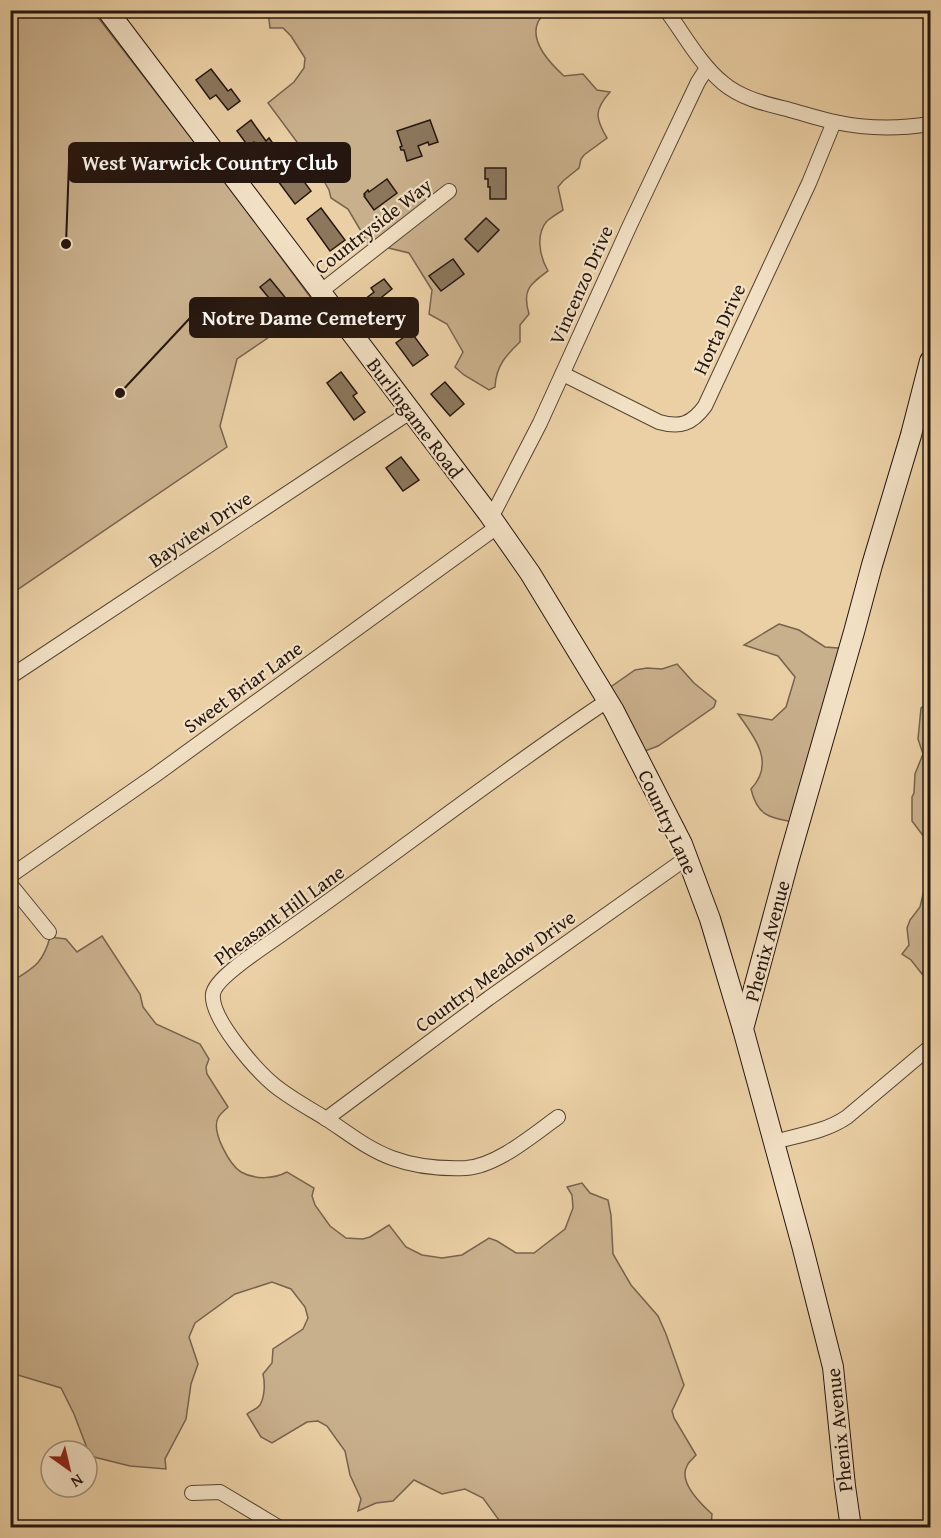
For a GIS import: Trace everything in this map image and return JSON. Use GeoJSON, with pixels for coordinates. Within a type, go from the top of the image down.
{"type":"FeatureCollection","features":[{"type":"Feature","properties":{"kind":"street","name":"Burlingame Road"},"geometry":{"type":"LineString","coordinates":[[107,10],[494,523],[530,573],[564,628]]}},
{"type":"Feature","properties":{"kind":"street"},"geometry":{"type":"LineString","coordinates":[[666,10],[707,68],[741,95],[834,122],[877,128],[907,128],[930,124]]}},
{"type":"Feature","properties":{"kind":"street","name":"Vincenzo Drive"},"geometry":{"type":"LineString","coordinates":[[494,523],[630,225],[698,81],[707,68]]}},
{"type":"Feature","properties":{"kind":"street","name":"Horta Drive"},"geometry":{"type":"LineString","coordinates":[[563,374],[659,422],[674,426],[686,423],[698,416],[705,406],[809,183],[834,122]]}},
{"type":"Feature","properties":{"kind":"street","name":"Countryside Way"},"geometry":{"type":"LineString","coordinates":[[320,292],[450,191]]}},
{"type":"Feature","properties":{"kind":"street","name":"Phenix Avenue"},"geometry":{"type":"LineString","coordinates":[[851,1527],[833,1367],[743,1029],[794,839],[911,435],[930,361]]}},
{"type":"Feature","properties":{"kind":"street","name":"Bayview Drive"},"geometry":{"type":"LineString","coordinates":[[10,677],[410,412]]}},
{"type":"Feature","properties":{"kind":"street","name":"Sweet Briar Lane"},"geometry":{"type":"LineString","coordinates":[[10,876],[154,776],[494,523]]}},
{"type":"Feature","properties":{"kind":"street","name":"Country Lane"},"geometry":{"type":"LineString","coordinates":[[564,628],[614,711],[688,857],[710,919],[743,1029]]}},
{"type":"Feature","properties":{"kind":"street","name":"Pheasant Hill Lane"},"geometry":{"type":"LineString","coordinates":[[558,1117],[491,1162],[469,1168],[430,1168],[390,1158],[291,1098],[263,1075],[233,1039],[216,1011],[213,994],[218,984],[236,967],[607,700]]}},
{"type":"Feature","properties":{"kind":"street","name":"Country Meadow Drive"},"geometry":{"type":"LineString","coordinates":[[326,1119],[517,978],[688,857]]}},
{"type":"Feature","properties":{"kind":"street"},"geometry":{"type":"LineString","coordinates":[[10,884],[49,932]]}},
{"type":"Feature","properties":{"kind":"street"},"geometry":{"type":"LineString","coordinates":[[774,1142],[821,1131],[835,1125],[930,1047]]}},
{"type":"Feature","properties":{"kind":"street"},"geometry":{"type":"LineString","coordinates":[[192,1493],[220,1492],[280,1527]]}},
{"type":"Feature","properties":{"kind":"shaded area"},"geometry":{"type":"Polygon","coordinates":[[[11,11],[93,11],[224,180],[316,305],[237,359],[220,426],[227,447],[11,594],[11,11]]]}},
{"type":"Feature","properties":{"kind":"shaded area"},"geometry":{"type":"Polygon","coordinates":[[[268,11],[546,11],[538,22],[536,37],[548,59],[564,76],[583,74],[597,90],[610,92],[601,104],[598,114],[600,125],[607,138],[584,155],[579,168],[558,187],[563,210],[547,221],[540,239],[541,253],[548,271],[529,289],[526,299],[529,314],[520,325],[520,342],[503,362],[497,373],[495,387],[489,390],[455,367],[463,352],[447,324],[429,314],[432,290],[409,253],[368,243],[348,209],[331,198],[317,169],[268,103],[294,82],[304,68],[305,58],[283,28],[270,28],[268,11]]]}},
{"type":"Feature","properties":{"kind":"shaded area"},"geometry":{"type":"Polygon","coordinates":[[[779,624],[799,630],[825,647],[850,649],[799,823],[774,818],[762,812],[754,799],[751,789],[762,769],[762,760],[756,741],[738,714],[772,720],[786,707],[795,677],[778,656],[744,645],[779,624]]]}},
{"type":"Feature","properties":{"kind":"shaded area"},"geometry":{"type":"Polygon","coordinates":[[[677,664],[694,683],[716,701],[714,707],[658,746],[637,754],[602,693],[635,670],[662,669],[677,664]]]}},
{"type":"Feature","properties":{"kind":"shaded area"},"geometry":{"type":"Polygon","coordinates":[[[930,700],[930,845],[912,821],[912,797],[915,774],[923,754],[918,739],[921,708],[930,700]]]}},
{"type":"Feature","properties":{"kind":"shaded area"},"geometry":{"type":"Polygon","coordinates":[[[930,865],[930,959],[922,974],[911,960],[902,954],[909,945],[907,928],[920,907],[930,865]]]}},
{"type":"Feature","properties":{"kind":"shaded area"},"geometry":{"type":"Polygon","coordinates":[[[102,936],[140,994],[143,1007],[156,1024],[200,1044],[209,1059],[206,1067],[207,1074],[228,1107],[219,1117],[217,1131],[232,1163],[241,1172],[258,1177],[270,1177],[287,1172],[314,1188],[312,1196],[315,1205],[330,1226],[346,1238],[370,1237],[389,1225],[406,1247],[422,1255],[442,1258],[462,1255],[489,1238],[516,1253],[534,1253],[565,1229],[573,1208],[572,1195],[567,1187],[582,1183],[590,1193],[608,1200],[613,1254],[631,1285],[658,1316],[684,1385],[672,1411],[696,1455],[685,1472],[688,1486],[712,1514],[711,1527],[504,1527],[483,1498],[465,1489],[442,1494],[414,1480],[393,1501],[376,1503],[358,1511],[361,1499],[350,1475],[345,1451],[327,1426],[318,1421],[307,1422],[272,1443],[261,1437],[247,1414],[259,1406],[262,1401],[263,1374],[272,1363],[273,1349],[303,1329],[308,1318],[305,1307],[291,1289],[272,1282],[235,1294],[195,1323],[189,1337],[198,1364],[191,1384],[186,1419],[165,1459],[166,1469],[130,1466],[99,1458],[99,1439],[84,1439],[61,1388],[11,1373],[11,982],[36,964],[44,953],[50,937],[66,939],[77,952],[102,936]]]}},
{"type":"Feature","properties":{"kind":"building"},"geometry":{"type":"Polygon","coordinates":[[[211,69],[228,91],[231,89],[240,101],[228,110],[216,95],[210,99],[196,80],[211,69]]]}},
{"type":"Feature","properties":{"kind":"building"},"geometry":{"type":"Polygon","coordinates":[[[251,120],[266,141],[269,138],[277,149],[265,158],[254,142],[248,146],[237,131],[251,120]]]}},
{"type":"Feature","properties":{"kind":"building"},"geometry":{"type":"Polygon","coordinates":[[[430,120],[438,142],[429,145],[428,142],[418,146],[422,156],[407,161],[404,150],[400,147],[402,146],[397,131],[430,120]]]}},
{"type":"Feature","properties":{"kind":"building"},"geometry":{"type":"Polygon","coordinates":[[[286,157],[311,191],[295,204],[269,169],[286,157]]]}},
{"type":"Feature","properties":{"kind":"building"},"geometry":{"type":"Polygon","coordinates":[[[485,168],[506,168],[506,199],[490,199],[490,187],[488,187],[488,179],[485,179],[485,168]]]}},
{"type":"Feature","properties":{"kind":"building"},"geometry":{"type":"Polygon","coordinates":[[[387,179],[397,193],[374,210],[364,194],[387,179]]]}},
{"type":"Feature","properties":{"kind":"building"},"geometry":{"type":"Polygon","coordinates":[[[321,208],[345,240],[330,251],[307,219],[321,208]]]}},
{"type":"Feature","properties":{"kind":"building"},"geometry":{"type":"Polygon","coordinates":[[[486,218],[499,230],[478,252],[465,239],[486,218]]]}},
{"type":"Feature","properties":{"kind":"building"},"geometry":{"type":"Polygon","coordinates":[[[453,259],[464,274],[441,291],[429,276],[453,259]]]}},
{"type":"Feature","properties":{"kind":"building"},"geometry":{"type":"Polygon","coordinates":[[[270,279],[293,307],[283,315],[260,287],[270,279]]]}},
{"type":"Feature","properties":{"kind":"building"},"geometry":{"type":"Polygon","coordinates":[[[384,279],[392,289],[382,297],[392,311],[379,321],[364,300],[374,292],[371,288],[384,279]]]}},
{"type":"Feature","properties":{"kind":"building"},"geometry":{"type":"Polygon","coordinates":[[[411,332],[428,355],[413,366],[396,343],[411,332]]]}},
{"type":"Feature","properties":{"kind":"building"},"geometry":{"type":"Polygon","coordinates":[[[341,372],[357,393],[353,396],[365,412],[354,420],[327,383],[341,372]]]}},
{"type":"Feature","properties":{"kind":"building"},"geometry":{"type":"Polygon","coordinates":[[[445,382],[464,404],[450,416],[431,394],[445,382]]]}},
{"type":"Feature","properties":{"kind":"building"},"geometry":{"type":"Polygon","coordinates":[[[401,457],[419,480],[403,491],[386,468],[401,457]]]}},
{"type":"Feature","properties":{"kind":"place","name":"West Warwick Country Club"},"geometry":{"type":"Point","coordinates":[66,244]}},
{"type":"Feature","properties":{"kind":"place","name":"Notre Dame Cemetery"},"geometry":{"type":"Point","coordinates":[120,393]}}]}
